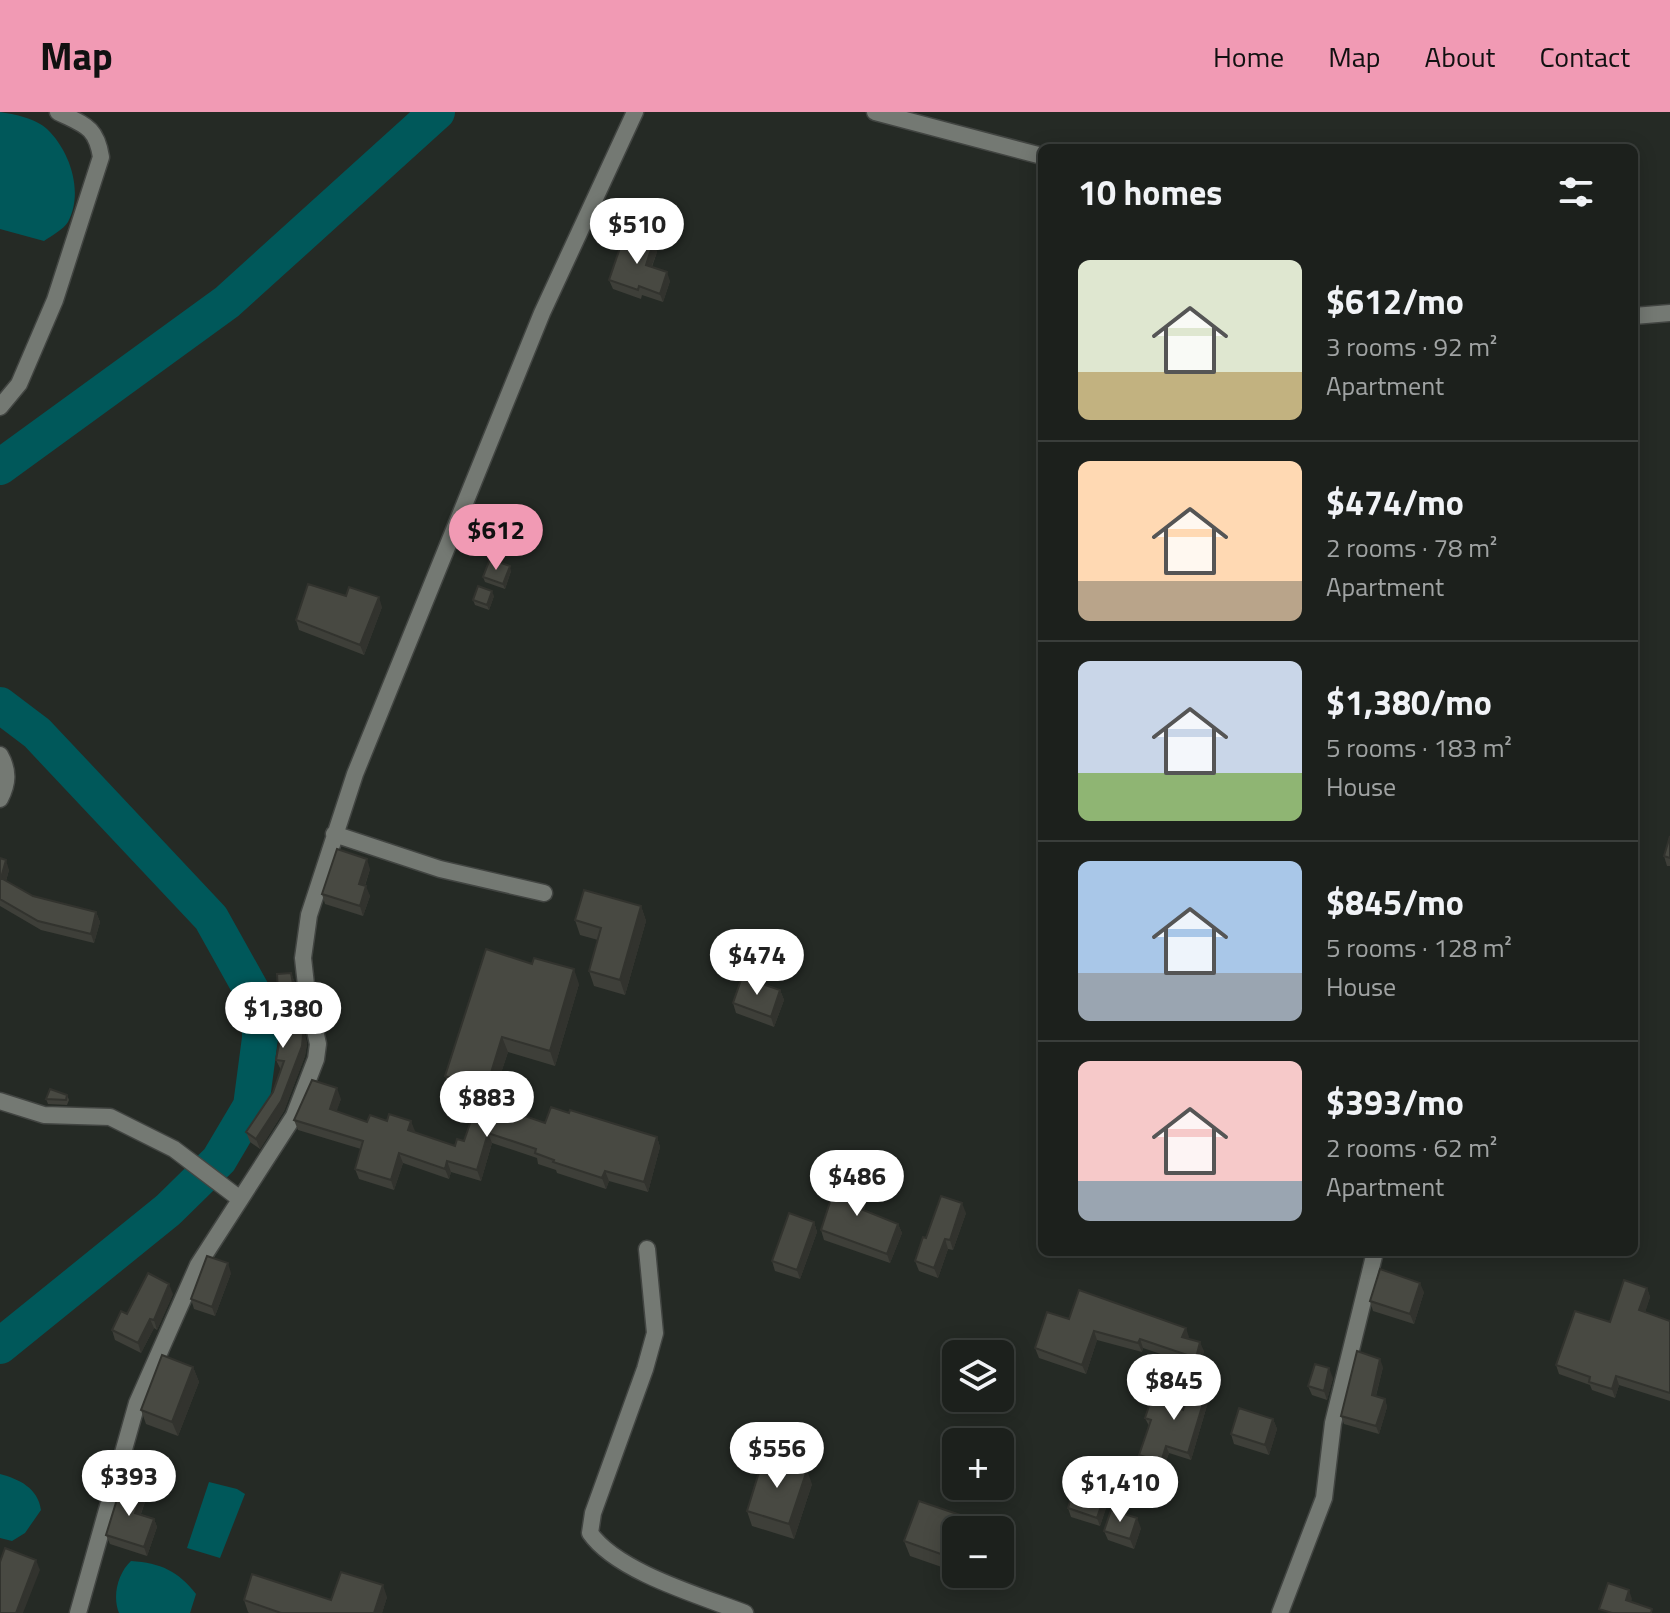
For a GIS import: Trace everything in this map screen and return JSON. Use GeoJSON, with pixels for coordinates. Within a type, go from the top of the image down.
{"type":"FeatureCollection","features":[{"type":"Feature","properties":{"kind":"street"},"geometry":{"type":"LineString","coordinates":[[0,407],[19,384],[55,300],[101,157],[98,138],[89,127],[58,112]]}},
{"type":"Feature","properties":{"kind":"street"},"geometry":{"type":"LineString","coordinates":[[78,1613],[137,1403],[198,1265],[236,1196],[294,1116],[316,1059],[318,1044],[303,958],[309,915],[355,774],[542,313],[635,112]]}},
{"type":"Feature","properties":{"kind":"street"},"geometry":{"type":"LineString","coordinates":[[875,112],[1038,155]]}},
{"type":"Feature","properties":{"kind":"street"},"geometry":{"type":"LineString","coordinates":[[1638,316],[1670,313]]}},
{"type":"Feature","properties":{"kind":"street"},"geometry":{"type":"LineString","coordinates":[[0,755],[7,767],[6,787],[0,799]]}},
{"type":"Feature","properties":{"kind":"street"},"geometry":{"type":"LineString","coordinates":[[334,834],[440,869],[544,893]]}},
{"type":"Feature","properties":{"kind":"street"},"geometry":{"type":"LineString","coordinates":[[0,1101],[44,1115],[110,1117],[174,1149],[236,1196]]}},
{"type":"Feature","properties":{"kind":"street"},"geometry":{"type":"LineString","coordinates":[[647,1249],[655,1333],[593,1513],[590,1533],[600,1548],[655,1578],[745,1613]]}},
{"type":"Feature","properties":{"kind":"street"},"geometry":{"type":"LineString","coordinates":[[1280,1613],[1324,1498],[1333,1423],[1374,1256]]}},
{"type":"Feature","properties":{"kind":"water"},"geometry":{"type":"Polygon","coordinates":[[[0,112],[43,125],[68,160],[74,185],[73,210],[66,225],[44,241],[0,229],[0,112]]]}},
{"type":"Feature","properties":{"kind":"water"},"geometry":{"type":"Polygon","coordinates":[[[0,1474],[32,1490],[41,1510],[25,1533],[12,1541],[0,1538],[0,1474]]]}},
{"type":"Feature","properties":{"kind":"water"},"geometry":{"type":"Polygon","coordinates":[[[209,1482],[245,1494],[220,1558],[187,1548],[209,1482]]]}},
{"type":"Feature","properties":{"kind":"water"},"geometry":{"type":"Polygon","coordinates":[[[131,1561],[160,1566],[182,1579],[196,1594],[190,1613],[119,1613],[116,1599],[118,1585],[131,1561]]]}},
{"type":"Feature","properties":{"kind":"building"},"geometry":{"type":"Polygon","coordinates":[[[625,233],[653,243],[646,265],[667,272],[660,294],[609,280],[625,233]]]}},
{"type":"Feature","properties":{"kind":"building"},"geometry":{"type":"Polygon","coordinates":[[[490,559],[510,566],[503,584],[483,577],[490,559]]]}},
{"type":"Feature","properties":{"kind":"building"},"geometry":{"type":"Polygon","coordinates":[[[308,584],[346,596],[349,587],[379,597],[360,645],[296,620],[308,584]]]}},
{"type":"Feature","properties":{"kind":"building"},"geometry":{"type":"Polygon","coordinates":[[[478,586],[492,591],[487,605],[473,600],[478,586]]]}},
{"type":"Feature","properties":{"kind":"building"},"geometry":{"type":"Polygon","coordinates":[[[1670,836],[1670,858],[1664,856],[1670,836]]]}},
{"type":"Feature","properties":{"kind":"building"},"geometry":{"type":"Polygon","coordinates":[[[337,849],[367,859],[359,884],[366,886],[360,906],[322,894],[337,849]]]}},
{"type":"Feature","properties":{"kind":"building"},"geometry":{"type":"Polygon","coordinates":[[[0,858],[6,860],[1,878],[33,896],[96,912],[91,934],[38,921],[0,899],[0,858]]]}},
{"type":"Feature","properties":{"kind":"building"},"geometry":{"type":"Polygon","coordinates":[[[584,890],[641,906],[620,980],[589,971],[601,928],[575,920],[584,890]]]}},
{"type":"Feature","properties":{"kind":"building"},"geometry":{"type":"Polygon","coordinates":[[[486,949],[532,964],[534,958],[574,969],[550,1051],[502,1037],[486,1089],[445,1076],[486,949]]]}},
{"type":"Feature","properties":{"kind":"building"},"geometry":{"type":"Polygon","coordinates":[[[291,973],[303,1035],[302,1046],[281,1101],[256,1139],[246,1132],[273,1092],[284,1061],[276,1060],[285,1011],[279,1011],[277,974],[291,973]]]}},
{"type":"Feature","properties":{"kind":"building"},"geometry":{"type":"Polygon","coordinates":[[[742,977],[780,990],[771,1017],[733,1003],[742,977]]]}},
{"type":"Feature","properties":{"kind":"building"},"geometry":{"type":"Polygon","coordinates":[[[312,1080],[337,1088],[330,1109],[367,1122],[370,1115],[387,1121],[389,1114],[411,1121],[408,1130],[455,1146],[457,1139],[464,1141],[478,1100],[545,1123],[551,1107],[657,1137],[644,1182],[605,1171],[602,1178],[553,1162],[535,1153],[536,1149],[488,1133],[477,1170],[447,1161],[445,1169],[399,1153],[391,1180],[355,1169],[363,1141],[294,1120],[312,1080]]]}},
{"type":"Feature","properties":{"kind":"building"},"geometry":{"type":"Polygon","coordinates":[[[50,1089],[67,1095],[66,1100],[46,1099],[50,1089]]]}},
{"type":"Feature","properties":{"kind":"building"},"geometry":{"type":"Polygon","coordinates":[[[839,1174],[866,1183],[858,1208],[898,1224],[887,1254],[821,1230],[839,1174]]]}},
{"type":"Feature","properties":{"kind":"building"},"geometry":{"type":"Polygon","coordinates":[[[941,1196],[962,1203],[950,1240],[945,1239],[934,1268],[915,1261],[941,1196]]]}},
{"type":"Feature","properties":{"kind":"building"},"geometry":{"type":"Polygon","coordinates":[[[789,1213],[814,1222],[797,1270],[772,1261],[789,1213]]]}},
{"type":"Feature","properties":{"kind":"building"},"geometry":{"type":"Polygon","coordinates":[[[207,1256],[228,1263],[212,1307],[191,1299],[207,1256]]]}},
{"type":"Feature","properties":{"kind":"building"},"geometry":{"type":"Polygon","coordinates":[[[1380,1269],[1420,1283],[1410,1314],[1370,1301],[1380,1269]]]}},
{"type":"Feature","properties":{"kind":"building"},"geometry":{"type":"Polygon","coordinates":[[[148,1273],[169,1284],[154,1320],[150,1319],[138,1343],[112,1330],[121,1311],[127,1314],[148,1273]]]}},
{"type":"Feature","properties":{"kind":"building"},"geometry":{"type":"Polygon","coordinates":[[[1624,1280],[1647,1288],[1639,1310],[1670,1321],[1670,1393],[1616,1376],[1612,1389],[1589,1382],[1590,1377],[1556,1365],[1575,1311],[1610,1322],[1624,1280]]]}},
{"type":"Feature","properties":{"kind":"building"},"geometry":{"type":"Polygon","coordinates":[[[1079,1290],[1186,1328],[1182,1337],[1200,1342],[1196,1358],[1140,1339],[1138,1343],[1094,1331],[1082,1365],[1035,1348],[1047,1312],[1069,1319],[1079,1290]]]}},
{"type":"Feature","properties":{"kind":"building"},"geometry":{"type":"Polygon","coordinates":[[[1357,1351],[1380,1359],[1372,1395],[1385,1399],[1376,1426],[1341,1416],[1357,1351]]]}},
{"type":"Feature","properties":{"kind":"building"},"geometry":{"type":"Polygon","coordinates":[[[162,1355],[193,1367],[172,1422],[141,1410],[162,1355]]]}},
{"type":"Feature","properties":{"kind":"building"},"geometry":{"type":"Polygon","coordinates":[[[1315,1364],[1329,1368],[1324,1391],[1308,1386],[1315,1364]]]}},
{"type":"Feature","properties":{"kind":"building"},"geometry":{"type":"Polygon","coordinates":[[[1197,1372],[1211,1377],[1188,1453],[1166,1446],[1161,1462],[1139,1455],[1151,1420],[1145,1418],[1151,1400],[1183,1410],[1197,1372]]]}},
{"type":"Feature","properties":{"kind":"building"},"geometry":{"type":"Polygon","coordinates":[[[1239,1408],[1273,1419],[1265,1445],[1231,1434],[1239,1408]]]}},
{"type":"Feature","properties":{"kind":"building"},"geometry":{"type":"Polygon","coordinates":[[[764,1456],[807,1470],[789,1524],[747,1511],[764,1456]]]}},
{"type":"Feature","properties":{"kind":"building"},"geometry":{"type":"Polygon","coordinates":[[[122,1483],[143,1490],[135,1513],[154,1519],[144,1547],[106,1535],[122,1483]]]}},
{"type":"Feature","properties":{"kind":"building"},"geometry":{"type":"Polygon","coordinates":[[[1075,1484],[1105,1494],[1097,1518],[1068,1508],[1075,1484]]]}},
{"type":"Feature","properties":{"kind":"building"},"geometry":{"type":"Polygon","coordinates":[[[919,1501],[963,1516],[942,1516],[942,1554],[904,1541],[919,1501]]]}},
{"type":"Feature","properties":{"kind":"building"},"geometry":{"type":"Polygon","coordinates":[[[1111,1510],[1137,1518],[1130,1539],[1104,1531],[1111,1510]]]}},
{"type":"Feature","properties":{"kind":"building"},"geometry":{"type":"Polygon","coordinates":[[[5,1548],[36,1560],[16,1613],[0,1613],[0,1562],[5,1548]]]}},
{"type":"Feature","properties":{"kind":"building"},"geometry":{"type":"Polygon","coordinates":[[[341,1572],[383,1585],[374,1613],[281,1613],[244,1600],[252,1574],[331,1600],[341,1572]]]}},
{"type":"Feature","properties":{"kind":"building"},"geometry":{"type":"Polygon","coordinates":[[[1608,1583],[1629,1590],[1626,1600],[1652,1609],[1651,1613],[1612,1613],[1599,1609],[1608,1583]]]}},
{"type":"Feature","properties":{"kind":"waterway"},"geometry":{"type":"LineString","coordinates":[[0,467],[227,302],[437,112]]}},
{"type":"Feature","properties":{"kind":"waterway"},"geometry":{"type":"LineString","coordinates":[[0,705],[37,733],[211,918],[259,1004],[260,1038],[251,1106],[219,1160],[168,1210],[0,1346]]}}]}
